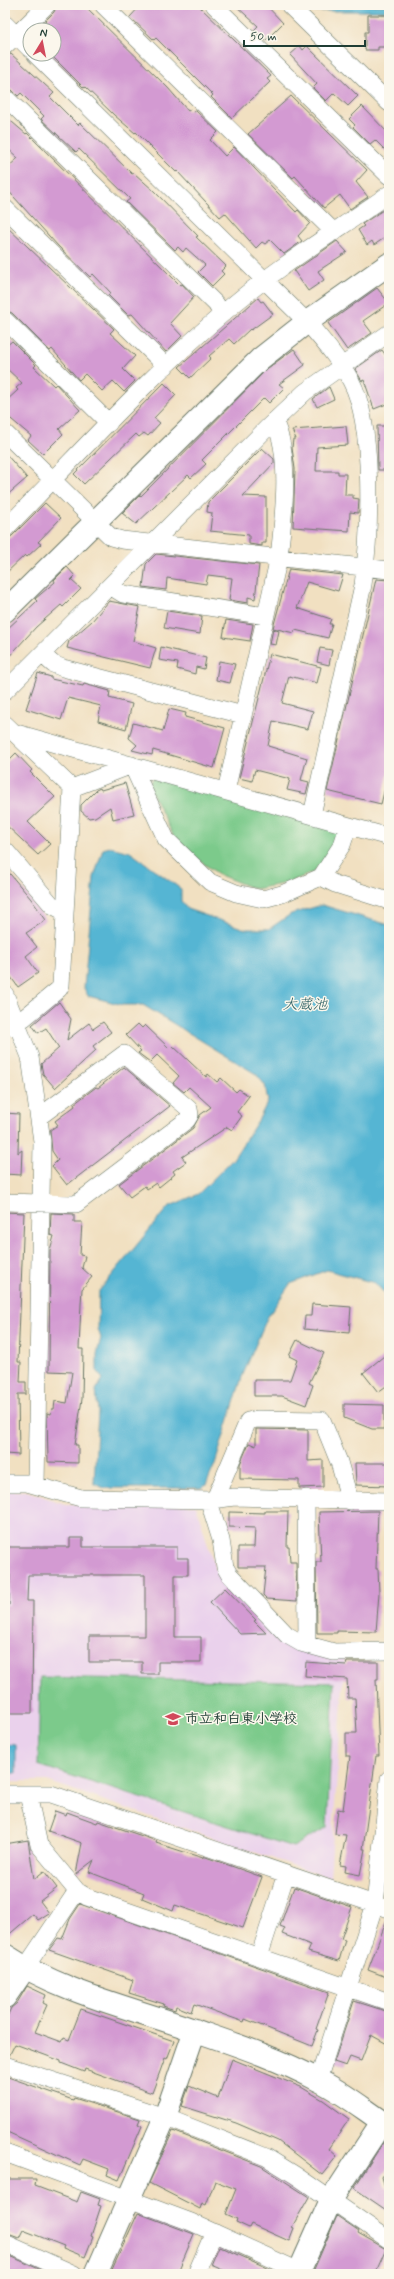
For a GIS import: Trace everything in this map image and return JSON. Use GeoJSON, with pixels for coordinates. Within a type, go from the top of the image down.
{"type":"FeatureCollection","features":[{"type":"Feature","properties":{"kind":"street"},"geometry":{"type":"LineString","coordinates":[[22,44],[9,35],[46,5]]}},
{"type":"Feature","properties":{"kind":"street"},"geometry":{"type":"LineString","coordinates":[[103,5],[334,232]]}},
{"type":"Feature","properties":{"kind":"street"},"geometry":{"type":"LineString","coordinates":[[214,5],[389,176]]}},
{"type":"Feature","properties":{"kind":"street"},"geometry":{"type":"LineString","coordinates":[[289,5],[389,102]]}},
{"type":"Feature","properties":{"kind":"street"},"geometry":{"type":"LineString","coordinates":[[44,62],[308,322],[351,382],[366,433],[366,567],[312,815]]}},
{"type":"Feature","properties":{"kind":"street"},"geometry":{"type":"LineString","coordinates":[[5,97],[216,304],[222,314]]}},
{"type":"Feature","properties":{"kind":"street"},"geometry":{"type":"LineString","coordinates":[[5,529],[166,366],[222,314],[265,280],[389,194]]}},
{"type":"Feature","properties":{"kind":"street"},"geometry":{"type":"LineString","coordinates":[[5,208],[166,366]]}},
{"type":"Feature","properties":{"kind":"street"},"geometry":{"type":"LineString","coordinates":[[5,611],[260,359],[308,322],[389,264]]}},
{"type":"Feature","properties":{"kind":"street"},"geometry":{"type":"LineString","coordinates":[[5,320],[110,423]]}},
{"type":"Feature","properties":{"kind":"street"},"geometry":{"type":"LineString","coordinates":[[5,691],[274,421],[305,392],[389,333]]}},
{"type":"Feature","properties":{"kind":"street"},"geometry":{"type":"LineString","coordinates":[[226,791],[279,557],[282,528],[284,456],[280,432],[274,421]]}},
{"type":"Feature","properties":{"kind":"street"},"geometry":{"type":"LineString","coordinates":[[5,433],[111,537],[389,570]]}},
{"type":"Feature","properties":{"kind":"street"},"geometry":{"type":"LineString","coordinates":[[110,586],[123,594],[266,616]]}},
{"type":"Feature","properties":{"kind":"street"},"geometry":{"type":"LineString","coordinates":[[42,654],[53,664],[63,668],[243,715]]}},
{"type":"Feature","properties":{"kind":"street"},"geometry":{"type":"LineString","coordinates":[[10,728],[132,765],[312,815],[348,827],[389,837]]}},
{"type":"Feature","properties":{"kind":"street"},"geometry":{"type":"LineString","coordinates":[[10,728],[72,788],[59,989],[11,1025]]}},
{"type":"Feature","properties":{"kind":"street"},"geometry":{"type":"LineString","coordinates":[[132,765],[166,839],[210,882],[236,893],[263,899],[282,894],[321,877],[342,845],[348,827]]}},
{"type":"Feature","properties":{"kind":"street"},"geometry":{"type":"LineString","coordinates":[[72,788],[132,765]]}},
{"type":"Feature","properties":{"kind":"street"},"geometry":{"type":"LineString","coordinates":[[5,850],[52,905],[65,912]]}},
{"type":"Feature","properties":{"kind":"street"},"geometry":{"type":"LineString","coordinates":[[321,877],[335,884],[389,901]]}},
{"type":"Feature","properties":{"kind":"street"},"geometry":{"type":"LineString","coordinates":[[5,994],[11,1025],[30,1057],[42,1141],[36,1486]]}},
{"type":"Feature","properties":{"kind":"street"},"geometry":{"type":"LineString","coordinates":[[5,1202],[76,1204],[187,1120],[190,1115],[189,1108],[124,1054],[39,1117]]}},
{"type":"Feature","properties":{"kind":"street"},"geometry":{"type":"LineString","coordinates":[[350,1501],[339,1462],[322,1420],[257,1419],[248,1421],[213,1500],[211,1508],[221,1540],[225,1567],[229,1574],[287,1636],[306,1644],[334,1652],[389,1651]]}},
{"type":"Feature","properties":{"kind":"street"},"geometry":{"type":"LineString","coordinates":[[5,1483],[27,1483],[81,1498],[213,1500],[234,1497],[389,1501]]}},
{"type":"Feature","properties":{"kind":"street"},"geometry":{"type":"LineString","coordinates":[[306,1498],[306,1644]]}},
{"type":"Feature","properties":{"kind":"street"},"geometry":{"type":"LineString","coordinates":[[318,2080],[348,1987],[382,1907],[389,1779]]}},
{"type":"Feature","properties":{"kind":"street"},"geometry":{"type":"LineString","coordinates":[[5,1794],[51,1794],[382,1907]]}},
{"type":"Feature","properties":{"kind":"street"},"geometry":{"type":"LineString","coordinates":[[28,1794],[39,1845],[77,1891],[87,1898],[389,2002]]}},
{"type":"Feature","properties":{"kind":"street"},"geometry":{"type":"LineString","coordinates":[[259,1957],[286,1874]]}},
{"type":"Feature","properties":{"kind":"street"},"geometry":{"type":"LineString","coordinates":[[5,1997],[77,1891]]}},
{"type":"Feature","properties":{"kind":"street"},"geometry":{"type":"LineString","coordinates":[[5,1955],[25,1968],[59,1985],[195,2030],[318,2080],[387,2120],[331,2200],[298,2273],[214,2232],[5,2153]]}},
{"type":"Feature","properties":{"kind":"street"},"geometry":{"type":"LineString","coordinates":[[96,2274],[165,2117],[195,2030]]}},
{"type":"Feature","properties":{"kind":"street"},"geometry":{"type":"LineString","coordinates":[[5,2065],[165,2117],[266,2157],[389,2240]]}},
{"type":"Feature","properties":{"kind":"street"},"geometry":{"type":"LineString","coordinates":[[196,2274],[214,2232]]}},
{"type":"Feature","properties":{"kind":"street"},"geometry":{"type":"LineString","coordinates":[[5,2243],[74,2274]]}},
{"type":"Feature","properties":{"kind":"shaded area","name":"市立和白東小学校"},"geometry":{"type":"Polygon","coordinates":[[[5,1491],[26,1491],[65,1504],[196,1505],[215,1569],[278,1637],[345,1657],[330,1878],[47,1781],[5,1781],[5,1491]]]}},
{"type":"Feature","properties":{"kind":"green space"},"geometry":{"type":"Polygon","coordinates":[[[153,777],[341,831],[335,846],[314,872],[287,883],[255,889],[220,875],[194,857],[173,835],[148,785],[153,777]]]}},
{"type":"Feature","properties":{"kind":"green space"},"geometry":{"type":"Polygon","coordinates":[[[40,1677],[334,1683],[327,1827],[293,1847],[38,1765],[40,1677]]]}},
{"type":"Feature","properties":{"kind":"water"},"geometry":{"type":"Polygon","coordinates":[[[305,5],[389,5],[389,11],[312,11],[305,5]]]}},
{"type":"Feature","properties":{"kind":"water","name":"大蔵池"},"geometry":{"type":"Polygon","coordinates":[[[110,847],[130,852],[181,889],[181,901],[187,909],[245,929],[269,929],[291,914],[322,905],[389,925],[389,1298],[375,1283],[327,1270],[290,1284],[267,1318],[242,1377],[215,1464],[206,1485],[202,1488],[104,1488],[94,1483],[98,1412],[96,1390],[103,1379],[97,1372],[97,1354],[101,1338],[98,1329],[99,1291],[168,1207],[198,1194],[233,1159],[259,1119],[268,1101],[265,1085],[256,1074],[143,1005],[123,1005],[88,996],[84,988],[94,877],[103,849],[110,847]]]}},
{"type":"Feature","properties":{"kind":"water"},"geometry":{"type":"Polygon","coordinates":[[[5,1744],[16,1745],[16,1773],[5,1773],[5,1744]]]}},
{"type":"Feature","properties":{"kind":"building"},"geometry":{"type":"Polygon","coordinates":[[[57,5],[84,5],[168,88],[188,111],[191,109],[194,112],[196,111],[218,132],[210,140],[225,156],[234,147],[296,212],[298,210],[310,223],[298,236],[302,241],[284,254],[270,240],[265,244],[262,242],[256,248],[225,213],[220,217],[177,171],[176,172],[136,132],[135,133],[114,115],[85,87],[84,88],[58,62],[62,62],[62,22],[44,22],[54,12],[57,5]]]}},
{"type":"Feature","properties":{"kind":"building"},"geometry":{"type":"Polygon","coordinates":[[[141,5],[198,5],[271,76],[267,79],[270,82],[232,118],[211,97],[213,95],[156,38],[154,40],[130,17],[141,5]]]}},
{"type":"Feature","properties":{"kind":"building"},"geometry":{"type":"Polygon","coordinates":[[[235,5],[266,5],[283,23],[265,41],[254,30],[258,26],[235,5]]]}},
{"type":"Feature","properties":{"kind":"building"},"geometry":{"type":"Polygon","coordinates":[[[368,15],[389,15],[389,47],[378,47],[378,50],[365,50],[365,32],[368,32],[368,15]]]}},
{"type":"Feature","properties":{"kind":"building"},"geometry":{"type":"Polygon","coordinates":[[[300,46],[303,50],[307,46],[358,96],[348,106],[334,93],[326,101],[313,88],[317,84],[290,55],[300,46]]]}},
{"type":"Feature","properties":{"kind":"building"},"geometry":{"type":"Polygon","coordinates":[[[11,54],[54,93],[50,97],[78,125],[80,123],[132,174],[134,173],[154,191],[198,236],[196,237],[226,266],[221,271],[224,274],[212,286],[198,272],[205,265],[186,248],[183,252],[178,247],[175,250],[126,202],[130,199],[79,149],[76,152],[41,119],[44,116],[21,93],[18,96],[12,90],[5,87],[5,56],[11,54]]]}},
{"type":"Feature","properties":{"kind":"building"},"geometry":{"type":"Polygon","coordinates":[[[291,96],[367,170],[356,182],[368,197],[350,209],[340,195],[324,208],[295,176],[293,178],[248,134],[291,96]]]}},
{"type":"Feature","properties":{"kind":"building"},"geometry":{"type":"Polygon","coordinates":[[[362,106],[389,134],[389,154],[375,140],[370,144],[353,127],[355,125],[349,119],[362,106]]]}},
{"type":"Feature","properties":{"kind":"building"},"geometry":{"type":"Polygon","coordinates":[[[5,116],[26,134],[27,133],[180,285],[182,284],[194,297],[170,323],[182,336],[166,352],[132,314],[128,315],[108,295],[111,293],[93,274],[90,277],[58,246],[5,187],[5,170],[18,158],[5,146],[5,116]]]}},
{"type":"Feature","properties":{"kind":"building"},"geometry":{"type":"Polygon","coordinates":[[[389,206],[389,235],[374,245],[372,241],[367,245],[358,230],[364,226],[362,224],[389,206]]]}},
{"type":"Feature","properties":{"kind":"building"},"geometry":{"type":"Polygon","coordinates":[[[5,225],[114,329],[110,333],[135,356],[123,369],[135,381],[124,392],[113,381],[102,391],[85,374],[79,380],[52,349],[50,351],[12,313],[5,310],[5,225]]]}},
{"type":"Feature","properties":{"kind":"building"},"geometry":{"type":"Polygon","coordinates":[[[337,241],[347,252],[318,271],[324,280],[308,291],[294,271],[337,241]]]}},
{"type":"Feature","properties":{"kind":"building"},"geometry":{"type":"Polygon","coordinates":[[[377,288],[389,303],[363,321],[372,333],[347,350],[328,323],[377,288]]]}},
{"type":"Feature","properties":{"kind":"building"},"geometry":{"type":"Polygon","coordinates":[[[258,298],[261,302],[263,301],[273,314],[251,330],[250,329],[234,344],[229,339],[209,356],[211,358],[190,378],[179,367],[258,298]]]}},
{"type":"Feature","properties":{"kind":"building"},"geometry":{"type":"Polygon","coordinates":[[[12,341],[36,365],[34,367],[54,386],[56,384],[80,410],[59,429],[63,434],[43,454],[28,440],[31,436],[5,414],[5,402],[18,390],[16,388],[22,383],[5,367],[5,347],[12,341]]]}},
{"type":"Feature","properties":{"kind":"building"},"geometry":{"type":"Polygon","coordinates":[[[294,349],[305,365],[279,384],[284,388],[269,403],[264,398],[202,460],[206,464],[191,478],[188,475],[136,524],[122,513],[140,495],[141,496],[268,368],[294,349]]]}},
{"type":"Feature","properties":{"kind":"building"},"geometry":{"type":"Polygon","coordinates":[[[382,350],[389,360],[389,403],[374,409],[364,380],[362,381],[355,369],[382,350]]]}},
{"type":"Feature","properties":{"kind":"building"},"geometry":{"type":"Polygon","coordinates":[[[164,383],[176,395],[154,418],[160,423],[148,436],[144,433],[139,437],[136,434],[84,484],[74,474],[164,383]]]}},
{"type":"Feature","properties":{"kind":"building"},"geometry":{"type":"Polygon","coordinates":[[[329,387],[334,399],[317,407],[313,399],[329,387]]]}},
{"type":"Feature","properties":{"kind":"building"},"geometry":{"type":"Polygon","coordinates":[[[346,426],[348,445],[317,447],[316,471],[338,471],[338,474],[346,474],[345,495],[353,495],[353,498],[359,499],[358,513],[350,512],[349,531],[293,527],[295,469],[292,448],[293,439],[296,439],[292,430],[346,426]]]}},
{"type":"Feature","properties":{"kind":"building"},"geometry":{"type":"Polygon","coordinates":[[[377,426],[389,426],[389,470],[378,470],[377,426]]]}},
{"type":"Feature","properties":{"kind":"building"},"geometry":{"type":"Polygon","coordinates":[[[262,448],[274,459],[274,463],[243,496],[266,497],[266,543],[262,543],[262,546],[249,544],[249,535],[210,531],[212,513],[207,512],[208,502],[262,448]]]}},
{"type":"Feature","properties":{"kind":"building"},"geometry":{"type":"Polygon","coordinates":[[[5,453],[27,478],[5,497],[5,453]]]}},
{"type":"Feature","properties":{"kind":"building"},"geometry":{"type":"Polygon","coordinates":[[[45,503],[61,518],[38,542],[41,544],[27,557],[25,555],[5,574],[5,539],[12,536],[45,503]]]}},
{"type":"Feature","properties":{"kind":"building"},"geometry":{"type":"Polygon","coordinates":[[[156,554],[259,565],[255,599],[248,597],[248,603],[229,600],[232,578],[208,575],[206,584],[167,578],[166,590],[143,587],[146,564],[156,554]]]}},
{"type":"Feature","properties":{"kind":"building"},"geometry":{"type":"Polygon","coordinates":[[[67,567],[75,576],[71,580],[81,589],[63,607],[61,605],[36,627],[5,661],[5,631],[37,601],[35,599],[55,582],[54,580],[67,567]]]}},
{"type":"Feature","properties":{"kind":"building"},"geometry":{"type":"Polygon","coordinates":[[[289,569],[343,575],[338,591],[307,582],[297,608],[331,619],[329,624],[332,624],[328,638],[295,630],[294,633],[273,628],[289,569]]]}},
{"type":"Feature","properties":{"kind":"building"},"geometry":{"type":"Polygon","coordinates":[[[376,579],[389,580],[389,772],[381,804],[327,791],[376,579]]]}},
{"type":"Feature","properties":{"kind":"building"},"geometry":{"type":"Polygon","coordinates":[[[109,601],[140,607],[133,641],[156,648],[150,668],[67,648],[69,641],[92,621],[109,601]]]}},
{"type":"Feature","properties":{"kind":"building"},"geometry":{"type":"Polygon","coordinates":[[[167,611],[202,616],[200,634],[164,628],[167,611]]]}},
{"type":"Feature","properties":{"kind":"building"},"geometry":{"type":"Polygon","coordinates":[[[226,620],[253,624],[250,641],[223,637],[226,620]]]}},
{"type":"Feature","properties":{"kind":"building"},"geometry":{"type":"Polygon","coordinates":[[[273,629],[279,631],[276,645],[270,644],[273,629]]]}},
{"type":"Feature","properties":{"kind":"building"},"geometry":{"type":"Polygon","coordinates":[[[161,647],[206,658],[204,669],[196,667],[195,674],[177,669],[178,663],[159,660],[161,647]]]}},
{"type":"Feature","properties":{"kind":"building"},"geometry":{"type":"Polygon","coordinates":[[[320,648],[332,650],[329,665],[317,662],[320,648]]]}},
{"type":"Feature","properties":{"kind":"building"},"geometry":{"type":"Polygon","coordinates":[[[270,654],[321,667],[317,683],[289,676],[282,703],[313,711],[308,729],[273,721],[268,746],[307,758],[301,780],[309,782],[306,794],[287,790],[290,779],[255,770],[252,781],[239,778],[270,654]]]}},
{"type":"Feature","properties":{"kind":"building"},"geometry":{"type":"Polygon","coordinates":[[[219,661],[235,664],[230,683],[216,680],[219,661]]]}},
{"type":"Feature","properties":{"kind":"building"},"geometry":{"type":"Polygon","coordinates":[[[38,673],[51,677],[51,679],[83,686],[84,684],[110,691],[109,698],[132,704],[126,729],[98,721],[101,706],[68,698],[61,720],[26,709],[38,673]]]}},
{"type":"Feature","properties":{"kind":"building"},"geometry":{"type":"Polygon","coordinates":[[[169,709],[186,713],[185,717],[225,728],[214,768],[153,750],[152,755],[132,750],[137,745],[129,738],[133,723],[163,731],[169,709]]]}},
{"type":"Feature","properties":{"kind":"building"},"geometry":{"type":"Polygon","coordinates":[[[16,753],[32,770],[30,772],[55,797],[28,822],[50,844],[38,855],[5,824],[5,764],[16,753]]]}},
{"type":"Feature","properties":{"kind":"building"},"geometry":{"type":"Polygon","coordinates":[[[125,783],[134,814],[113,819],[110,807],[95,817],[89,818],[81,811],[81,805],[96,790],[125,783]]]}},
{"type":"Feature","properties":{"kind":"building"},"geometry":{"type":"Polygon","coordinates":[[[5,868],[31,899],[46,920],[26,933],[37,947],[26,956],[38,973],[18,987],[5,969],[5,868]]]}},
{"type":"Feature","properties":{"kind":"building"},"geometry":{"type":"Polygon","coordinates":[[[59,1002],[71,1019],[67,1040],[89,1023],[93,1029],[103,1022],[111,1032],[93,1046],[96,1050],[55,1088],[43,1074],[41,1064],[59,1048],[46,1028],[38,1033],[32,1025],[59,1002]]]}},
{"type":"Feature","properties":{"kind":"building"},"geometry":{"type":"Polygon","coordinates":[[[138,1024],[142,1028],[145,1025],[170,1049],[173,1046],[206,1077],[208,1074],[217,1082],[221,1078],[236,1092],[239,1089],[249,1096],[237,1112],[242,1116],[232,1130],[227,1127],[182,1157],[186,1162],[173,1171],[175,1174],[159,1187],[156,1183],[147,1189],[145,1186],[130,1197],[119,1184],[193,1128],[200,1115],[211,1107],[189,1087],[184,1092],[173,1083],[179,1076],[157,1055],[150,1062],[138,1053],[141,1051],[126,1035],[138,1024]]]}},
{"type":"Feature","properties":{"kind":"building"},"geometry":{"type":"Polygon","coordinates":[[[124,1067],[170,1106],[67,1185],[52,1166],[58,1160],[52,1151],[50,1130],[58,1125],[55,1121],[75,1106],[74,1104],[96,1087],[98,1088],[124,1067]]]}},
{"type":"Feature","properties":{"kind":"building"},"geometry":{"type":"Polygon","coordinates":[[[5,1113],[19,1114],[18,1153],[22,1150],[21,1175],[5,1174],[5,1113]]]}},
{"type":"Feature","properties":{"kind":"building"},"geometry":{"type":"Polygon","coordinates":[[[5,1212],[24,1213],[18,1362],[21,1362],[20,1382],[26,1382],[26,1394],[18,1394],[19,1455],[5,1454],[5,1212]]]}},
{"type":"Feature","properties":{"kind":"building"},"geometry":{"type":"Polygon","coordinates":[[[51,1213],[74,1214],[74,1222],[82,1222],[80,1255],[85,1256],[82,1268],[92,1277],[82,1289],[79,1349],[83,1349],[82,1399],[75,1445],[78,1445],[78,1463],[48,1462],[47,1413],[51,1414],[52,1409],[54,1409],[55,1401],[67,1403],[72,1372],[49,1371],[50,1250],[54,1236],[50,1235],[51,1213]]]}},
{"type":"Feature","properties":{"kind":"building"},"geometry":{"type":"Polygon","coordinates":[[[312,1304],[351,1307],[349,1333],[304,1329],[305,1316],[311,1316],[312,1304]]]}},
{"type":"Feature","properties":{"kind":"building"},"geometry":{"type":"Polygon","coordinates":[[[297,1340],[324,1353],[309,1383],[313,1385],[306,1405],[282,1396],[254,1396],[254,1380],[290,1380],[297,1360],[289,1356],[297,1340]]]}},
{"type":"Feature","properties":{"kind":"building"},"geometry":{"type":"Polygon","coordinates":[[[389,1352],[389,1384],[378,1392],[363,1373],[389,1352]]]}},
{"type":"Feature","properties":{"kind":"building"},"geometry":{"type":"Polygon","coordinates":[[[344,1404],[384,1405],[384,1429],[372,1429],[344,1418],[344,1404]]]}},
{"type":"Feature","properties":{"kind":"building"},"geometry":{"type":"Polygon","coordinates":[[[256,1429],[308,1430],[308,1461],[323,1460],[323,1487],[299,1488],[299,1480],[240,1479],[240,1464],[249,1443],[256,1446],[256,1429]]]}},
{"type":"Feature","properties":{"kind":"building"},"geometry":{"type":"Polygon","coordinates":[[[355,1463],[389,1463],[389,1486],[356,1485],[355,1463]]]}},
{"type":"Feature","properties":{"kind":"building"},"geometry":{"type":"Polygon","coordinates":[[[265,1511],[288,1511],[287,1547],[289,1547],[290,1562],[296,1562],[297,1601],[267,1599],[263,1595],[266,1567],[238,1567],[238,1547],[254,1547],[255,1528],[229,1527],[229,1512],[265,1513],[265,1511]]]}},
{"type":"Feature","properties":{"kind":"building"},"geometry":{"type":"Polygon","coordinates":[[[378,1511],[376,1569],[378,1569],[379,1593],[376,1632],[337,1631],[337,1633],[317,1633],[316,1562],[321,1562],[319,1512],[378,1511]]]}},
{"type":"Feature","properties":{"kind":"building"},"geometry":{"type":"Polygon","coordinates":[[[70,1538],[83,1538],[83,1547],[177,1547],[177,1558],[188,1558],[188,1575],[175,1575],[175,1637],[201,1637],[201,1662],[158,1662],[158,1674],[142,1674],[142,1662],[89,1662],[89,1636],[145,1636],[145,1575],[28,1575],[27,1601],[33,1601],[32,1713],[5,1713],[5,1605],[9,1605],[10,1575],[5,1575],[5,1547],[70,1547],[70,1538]]]}},
{"type":"Feature","properties":{"kind":"building"},"geometry":{"type":"Polygon","coordinates":[[[225,1588],[256,1620],[254,1621],[266,1633],[240,1634],[210,1602],[225,1588]]]}},
{"type":"Feature","properties":{"kind":"building"},"geometry":{"type":"Polygon","coordinates":[[[306,1662],[346,1665],[347,1662],[378,1662],[378,1679],[376,1679],[379,1756],[376,1756],[363,1849],[365,1849],[360,1875],[345,1872],[346,1866],[340,1865],[346,1835],[335,1834],[338,1809],[343,1810],[350,1756],[346,1756],[346,1733],[357,1733],[355,1698],[348,1698],[347,1679],[305,1676],[306,1662]]]}},
{"type":"Feature","properties":{"kind":"building"},"geometry":{"type":"Polygon","coordinates":[[[55,1811],[66,1815],[67,1812],[97,1823],[98,1821],[157,1841],[156,1843],[203,1858],[203,1856],[262,1877],[243,1928],[175,1905],[173,1911],[142,1898],[144,1893],[89,1872],[94,1860],[76,1874],[82,1843],[48,1831],[55,1811]]]}},
{"type":"Feature","properties":{"kind":"building"},"geometry":{"type":"Polygon","coordinates":[[[28,1840],[34,1879],[44,1871],[57,1888],[40,1901],[49,1913],[38,1920],[33,1914],[5,1938],[5,1844],[28,1840]]]}},
{"type":"Feature","properties":{"kind":"building"},"geometry":{"type":"Polygon","coordinates":[[[294,1887],[352,1907],[341,1939],[345,1940],[339,1961],[308,1952],[311,1945],[282,1934],[285,1928],[280,1926],[294,1887]]]}},
{"type":"Feature","properties":{"kind":"building"},"geometry":{"type":"Polygon","coordinates":[[[80,1904],[329,1992],[316,2029],[318,2030],[312,2046],[245,2019],[244,2022],[194,2004],[191,2012],[176,2006],[175,2010],[163,2006],[164,2004],[129,1993],[133,1980],[49,1950],[58,1938],[62,1939],[70,1919],[80,1904]]]}},
{"type":"Feature","properties":{"kind":"building"},"geometry":{"type":"Polygon","coordinates":[[[387,1919],[389,1919],[389,1978],[368,1970],[387,1919]]]}},
{"type":"Feature","properties":{"kind":"building"},"geometry":{"type":"Polygon","coordinates":[[[27,1986],[46,1995],[43,2003],[47,2005],[35,2032],[62,2042],[64,2038],[69,2040],[81,2009],[174,2041],[167,2059],[165,2058],[152,2093],[85,2069],[84,2072],[61,2063],[61,2061],[15,2044],[9,2056],[5,2055],[5,2021],[11,2008],[17,2003],[27,1986]]]}},
{"type":"Feature","properties":{"kind":"building"},"geometry":{"type":"Polygon","coordinates":[[[354,2001],[389,2012],[389,2045],[371,2035],[361,2061],[350,2057],[346,2066],[334,2062],[354,2001]]]}},
{"type":"Feature","properties":{"kind":"building"},"geometry":{"type":"Polygon","coordinates":[[[232,2059],[301,2087],[323,2100],[349,2119],[329,2149],[337,2156],[322,2175],[278,2141],[236,2123],[182,2106],[189,2086],[218,2098],[232,2059]]]}},
{"type":"Feature","properties":{"kind":"building"},"geometry":{"type":"Polygon","coordinates":[[[5,2076],[73,2100],[74,2098],[140,2119],[138,2124],[142,2126],[119,2180],[107,2175],[109,2169],[83,2159],[80,2165],[5,2131],[5,2076]]]}},
{"type":"Feature","properties":{"kind":"building"},"geometry":{"type":"Polygon","coordinates":[[[173,2131],[261,2166],[309,2197],[292,2227],[294,2228],[289,2241],[251,2224],[249,2228],[236,2222],[237,2219],[226,2214],[236,2189],[215,2181],[206,2205],[202,2203],[200,2209],[149,2183],[173,2131]]]}},
{"type":"Feature","properties":{"kind":"building"},"geometry":{"type":"Polygon","coordinates":[[[384,2141],[389,2145],[389,2167],[382,2177],[385,2187],[389,2189],[389,2212],[354,2188],[384,2141]]]}},
{"type":"Feature","properties":{"kind":"building"},"geometry":{"type":"Polygon","coordinates":[[[5,2179],[36,2179],[35,2186],[77,2202],[81,2192],[100,2199],[98,2205],[101,2206],[91,2236],[93,2237],[85,2257],[63,2248],[64,2246],[23,2230],[19,2238],[5,2233],[5,2179]]]}},
{"type":"Feature","properties":{"kind":"building"},"geometry":{"type":"Polygon","coordinates":[[[138,2213],[194,2234],[177,2274],[110,2274],[138,2213]]]}},
{"type":"Feature","properties":{"kind":"building"},"geometry":{"type":"Polygon","coordinates":[[[337,2216],[359,2231],[358,2233],[386,2249],[375,2274],[312,2274],[337,2216]]]}},
{"type":"Feature","properties":{"kind":"building"},"geometry":{"type":"Polygon","coordinates":[[[219,2246],[281,2274],[232,2274],[211,2265],[219,2246]]]}},
{"type":"Feature","properties":{"kind":"building"},"geometry":{"type":"Polygon","coordinates":[[[8,2255],[50,2274],[5,2274],[5,2263],[8,2255]]]}},
{"type":"Feature","properties":{"kind":"place","name":"市立和白東小学校"},"geometry":{"type":"Point","coordinates":[173,1719]}}]}
